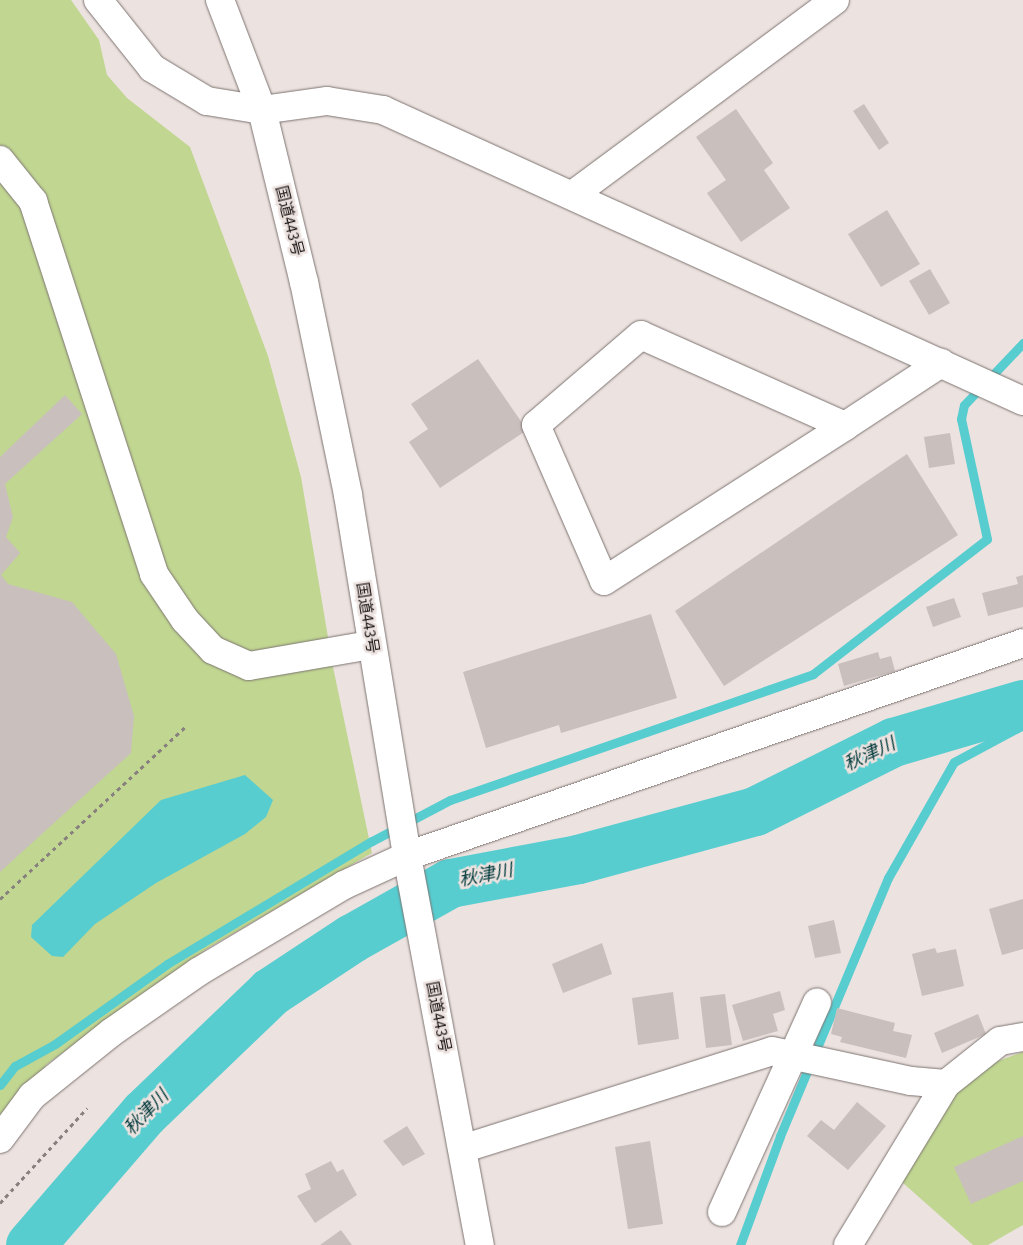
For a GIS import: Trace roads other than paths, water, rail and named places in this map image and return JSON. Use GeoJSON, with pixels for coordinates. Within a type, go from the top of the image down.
{"type":"FeatureCollection","features":[{"type":"Feature","properties":{"kind":"main road"},"geometry":{"type":"LineString","coordinates":[[98,0],[152,68],[207,101],[262,110],[327,101],[383,110],[574,194],[1023,401]]}},
{"type":"Feature","properties":{"kind":"main road","name":"国道443号"},"geometry":{"type":"LineString","coordinates":[[220,0],[262,110],[304,282],[348,495],[371,645],[404,836],[432,989],[465,1148],[480,1245]]}},
{"type":"Feature","properties":{"kind":"main road"},"geometry":{"type":"LineString","coordinates":[[574,194],[835,0]]}},
{"type":"Feature","properties":{"kind":"main road"},"geometry":{"type":"LineString","coordinates":[[0,160],[33,201],[154,574],[185,620],[213,650],[249,666],[371,645]]}},
{"type":"Feature","properties":{"kind":"main road"},"geometry":{"type":"LineString","coordinates":[[845,426],[641,335],[536,425],[604,581],[845,426],[941,363]]}},
{"type":"Feature","properties":{"kind":"main road"},"geometry":{"type":"LineString","coordinates":[[0,1139],[32,1096],[198,972],[344,885],[404,836],[1023,643]]}},
{"type":"Feature","properties":{"kind":"main road"},"geometry":{"type":"LineString","coordinates":[[722,1212],[802,1058],[817,1003]]}},
{"type":"Feature","properties":{"kind":"main road"},"geometry":{"type":"LineString","coordinates":[[848,1245],[946,1084],[1000,1042],[1023,1037]]}},
{"type":"Feature","properties":{"kind":"main road"},"geometry":{"type":"LineString","coordinates":[[465,1148],[772,1051],[946,1084]]}},
{"type":"Feature","properties":{"kind":"water"},"geometry":{"type":"Polygon","coordinates":[[[245,775],[273,800],[266,817],[245,834],[156,883],[95,924],[63,957],[52,956],[31,937],[32,925],[161,800],[245,775]]]}},
{"type":"Feature","properties":{"kind":"waterway"},"geometry":{"type":"LineString","coordinates":[[0,1085],[15,1066],[55,1044],[167,964],[372,841],[450,800],[813,674],[987,539],[961,419],[964,405],[1023,343]]}},
{"type":"Feature","properties":{"kind":"waterway","name":"秋津川"},"geometry":{"type":"LineString","coordinates":[[30,1245],[144,1113],[270,992],[352,938],[450,883],[578,859],[755,811],[893,742],[1023,704]]}},
{"type":"Feature","properties":{"kind":"waterway"},"geometry":{"type":"LineString","coordinates":[[740,1245],[780,1136],[888,878],[954,762],[1023,725]]}}]}
